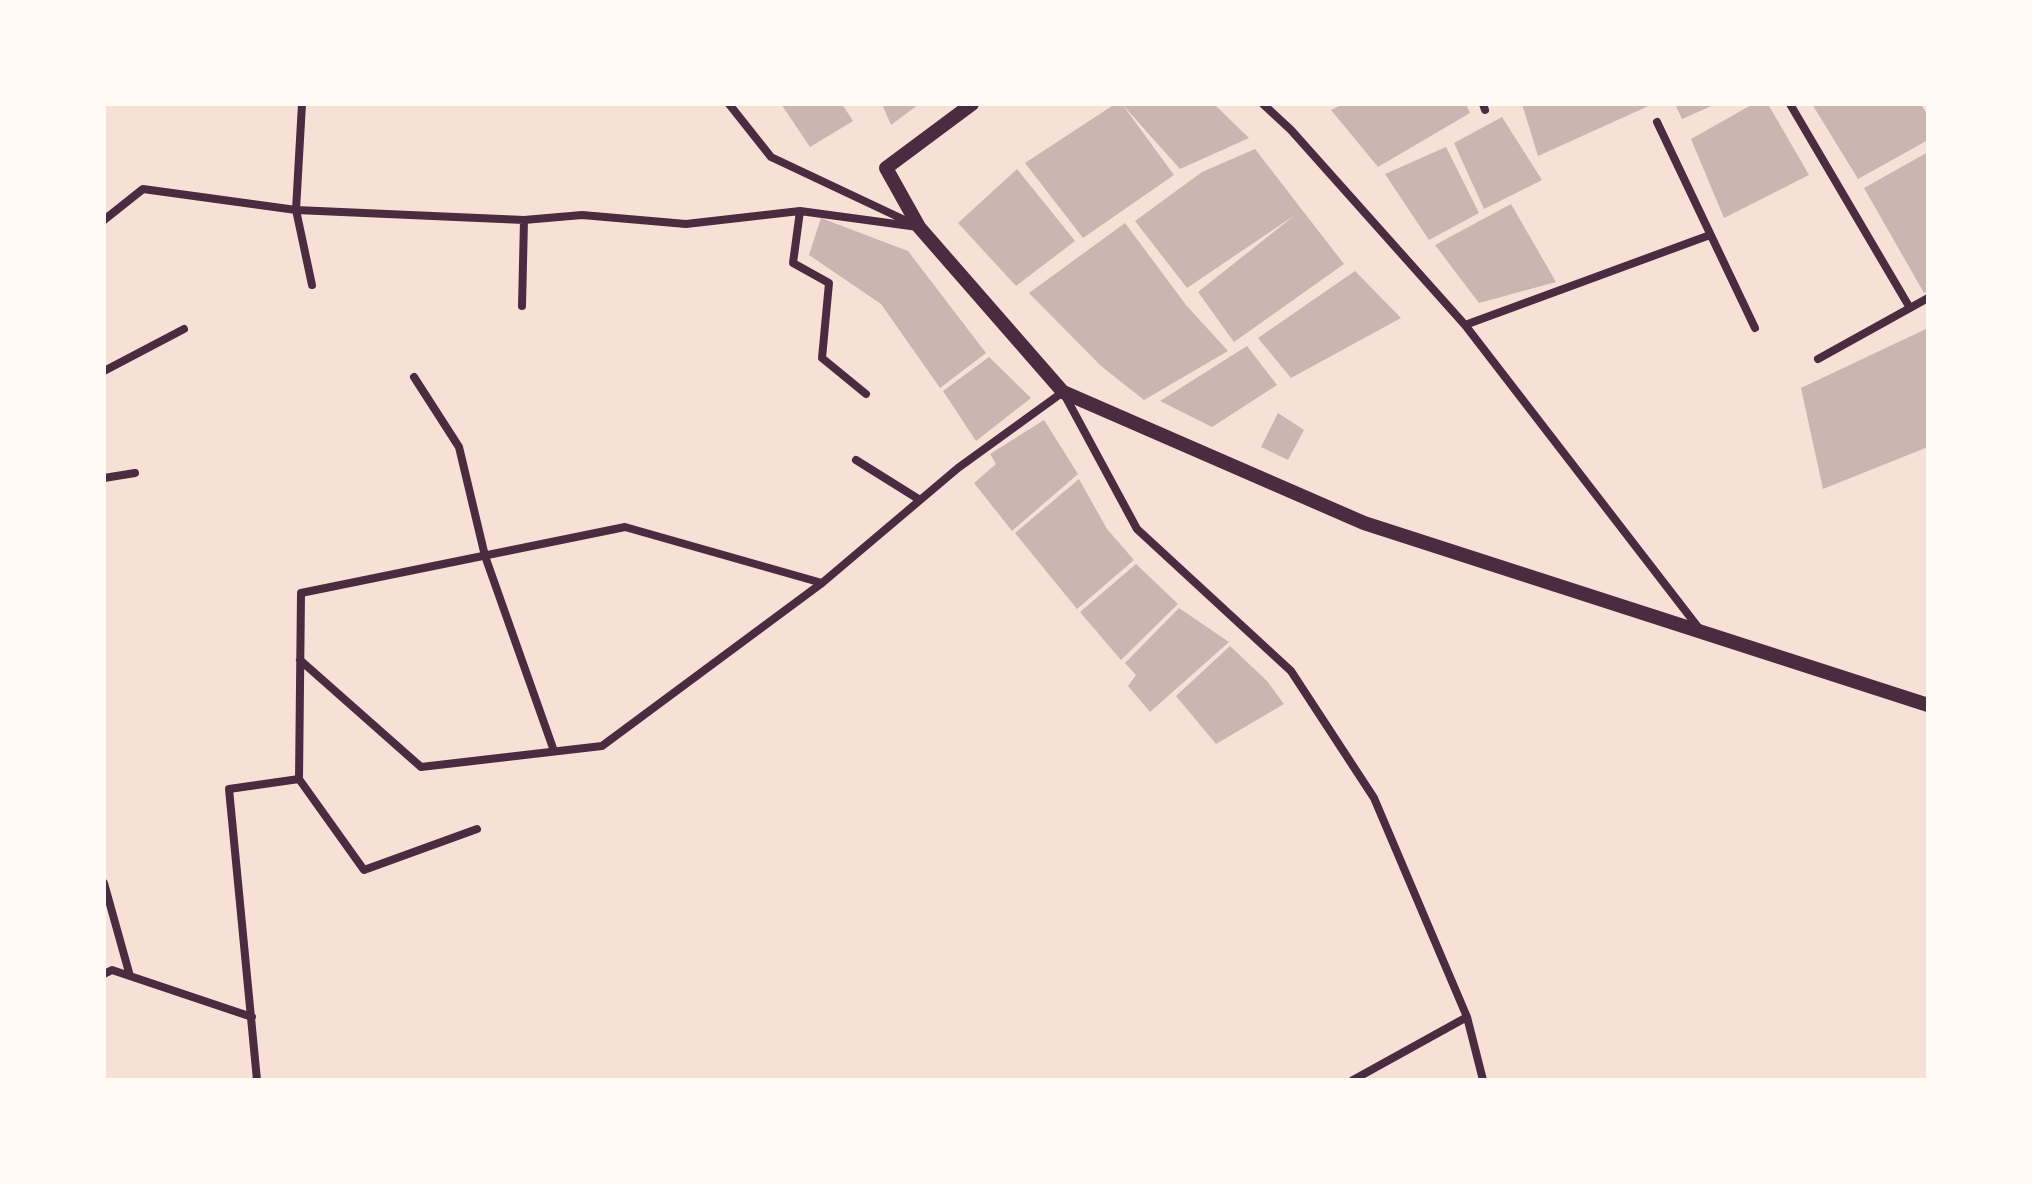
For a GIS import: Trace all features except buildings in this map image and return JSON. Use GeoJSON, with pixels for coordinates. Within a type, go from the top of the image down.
{"type":"FeatureCollection","features":[{"type":"Feature","properties":{"kind":"street"},"geometry":{"type":"LineString","coordinates":[[302,104],[296,210],[312,285]]}},
{"type":"Feature","properties":{"kind":"street"},"geometry":{"type":"LineString","coordinates":[[729,104],[771,157],[919,227]]}},
{"type":"Feature","properties":{"kind":"street"},"geometry":{"type":"LineString","coordinates":[[972,104],[886,168],[919,227],[1063,392],[1137,529],[1291,671],[1374,798],[1467,1017],[1483,1080]]}},
{"type":"Feature","properties":{"kind":"street"},"geometry":{"type":"LineString","coordinates":[[1263,104],[1291,130],[1465,325],[1701,631]]}},
{"type":"Feature","properties":{"kind":"street"},"geometry":{"type":"LineString","coordinates":[[1790,104],[1910,308]]}},
{"type":"Feature","properties":{"kind":"street"},"geometry":{"type":"LineString","coordinates":[[1657,122],[1755,328]]}},
{"type":"Feature","properties":{"kind":"street"},"geometry":{"type":"LineString","coordinates":[[104,220],[143,189],[296,210],[524,220],[582,215],[686,224],[800,211],[919,227]]}},
{"type":"Feature","properties":{"kind":"street"},"geometry":{"type":"LineString","coordinates":[[800,211],[793,263],[829,283],[822,358],[866,394]]}},
{"type":"Feature","properties":{"kind":"street"},"geometry":{"type":"LineString","coordinates":[[522,306],[524,220]]}},
{"type":"Feature","properties":{"kind":"street"},"geometry":{"type":"LineString","coordinates":[[1465,325],[1710,235]]}},
{"type":"Feature","properties":{"kind":"street"},"geometry":{"type":"LineString","coordinates":[[1818,359],[1928,298]]}},
{"type":"Feature","properties":{"kind":"street"},"geometry":{"type":"LineString","coordinates":[[104,371],[184,329]]}},
{"type":"Feature","properties":{"kind":"street"},"geometry":{"type":"LineString","coordinates":[[414,377],[459,447],[485,556],[554,751]]}},
{"type":"Feature","properties":{"kind":"street"},"geometry":{"type":"LineString","coordinates":[[300,660],[421,767],[602,746],[822,583],[958,468],[1063,392]]}},
{"type":"Feature","properties":{"kind":"street"},"geometry":{"type":"LineString","coordinates":[[1063,392],[1364,523],[1928,705]]}},
{"type":"Feature","properties":{"kind":"street"},"geometry":{"type":"LineString","coordinates":[[856,460],[920,500]]}},
{"type":"Feature","properties":{"kind":"street"},"geometry":{"type":"LineString","coordinates":[[104,478],[135,473]]}},
{"type":"Feature","properties":{"kind":"street"},"geometry":{"type":"LineString","coordinates":[[477,829],[364,870],[299,779],[301,593],[625,527],[822,583]]}},
{"type":"Feature","properties":{"kind":"street"},"geometry":{"type":"LineString","coordinates":[[257,1080],[229,789],[299,779]]}},
{"type":"Feature","properties":{"kind":"street"},"geometry":{"type":"LineString","coordinates":[[104,883],[130,976]]}},
{"type":"Feature","properties":{"kind":"street"},"geometry":{"type":"LineString","coordinates":[[104,974],[112,970],[252,1017]]}},
{"type":"Feature","properties":{"kind":"street"},"geometry":{"type":"LineString","coordinates":[[1353,1080],[1467,1017]]}}]}
